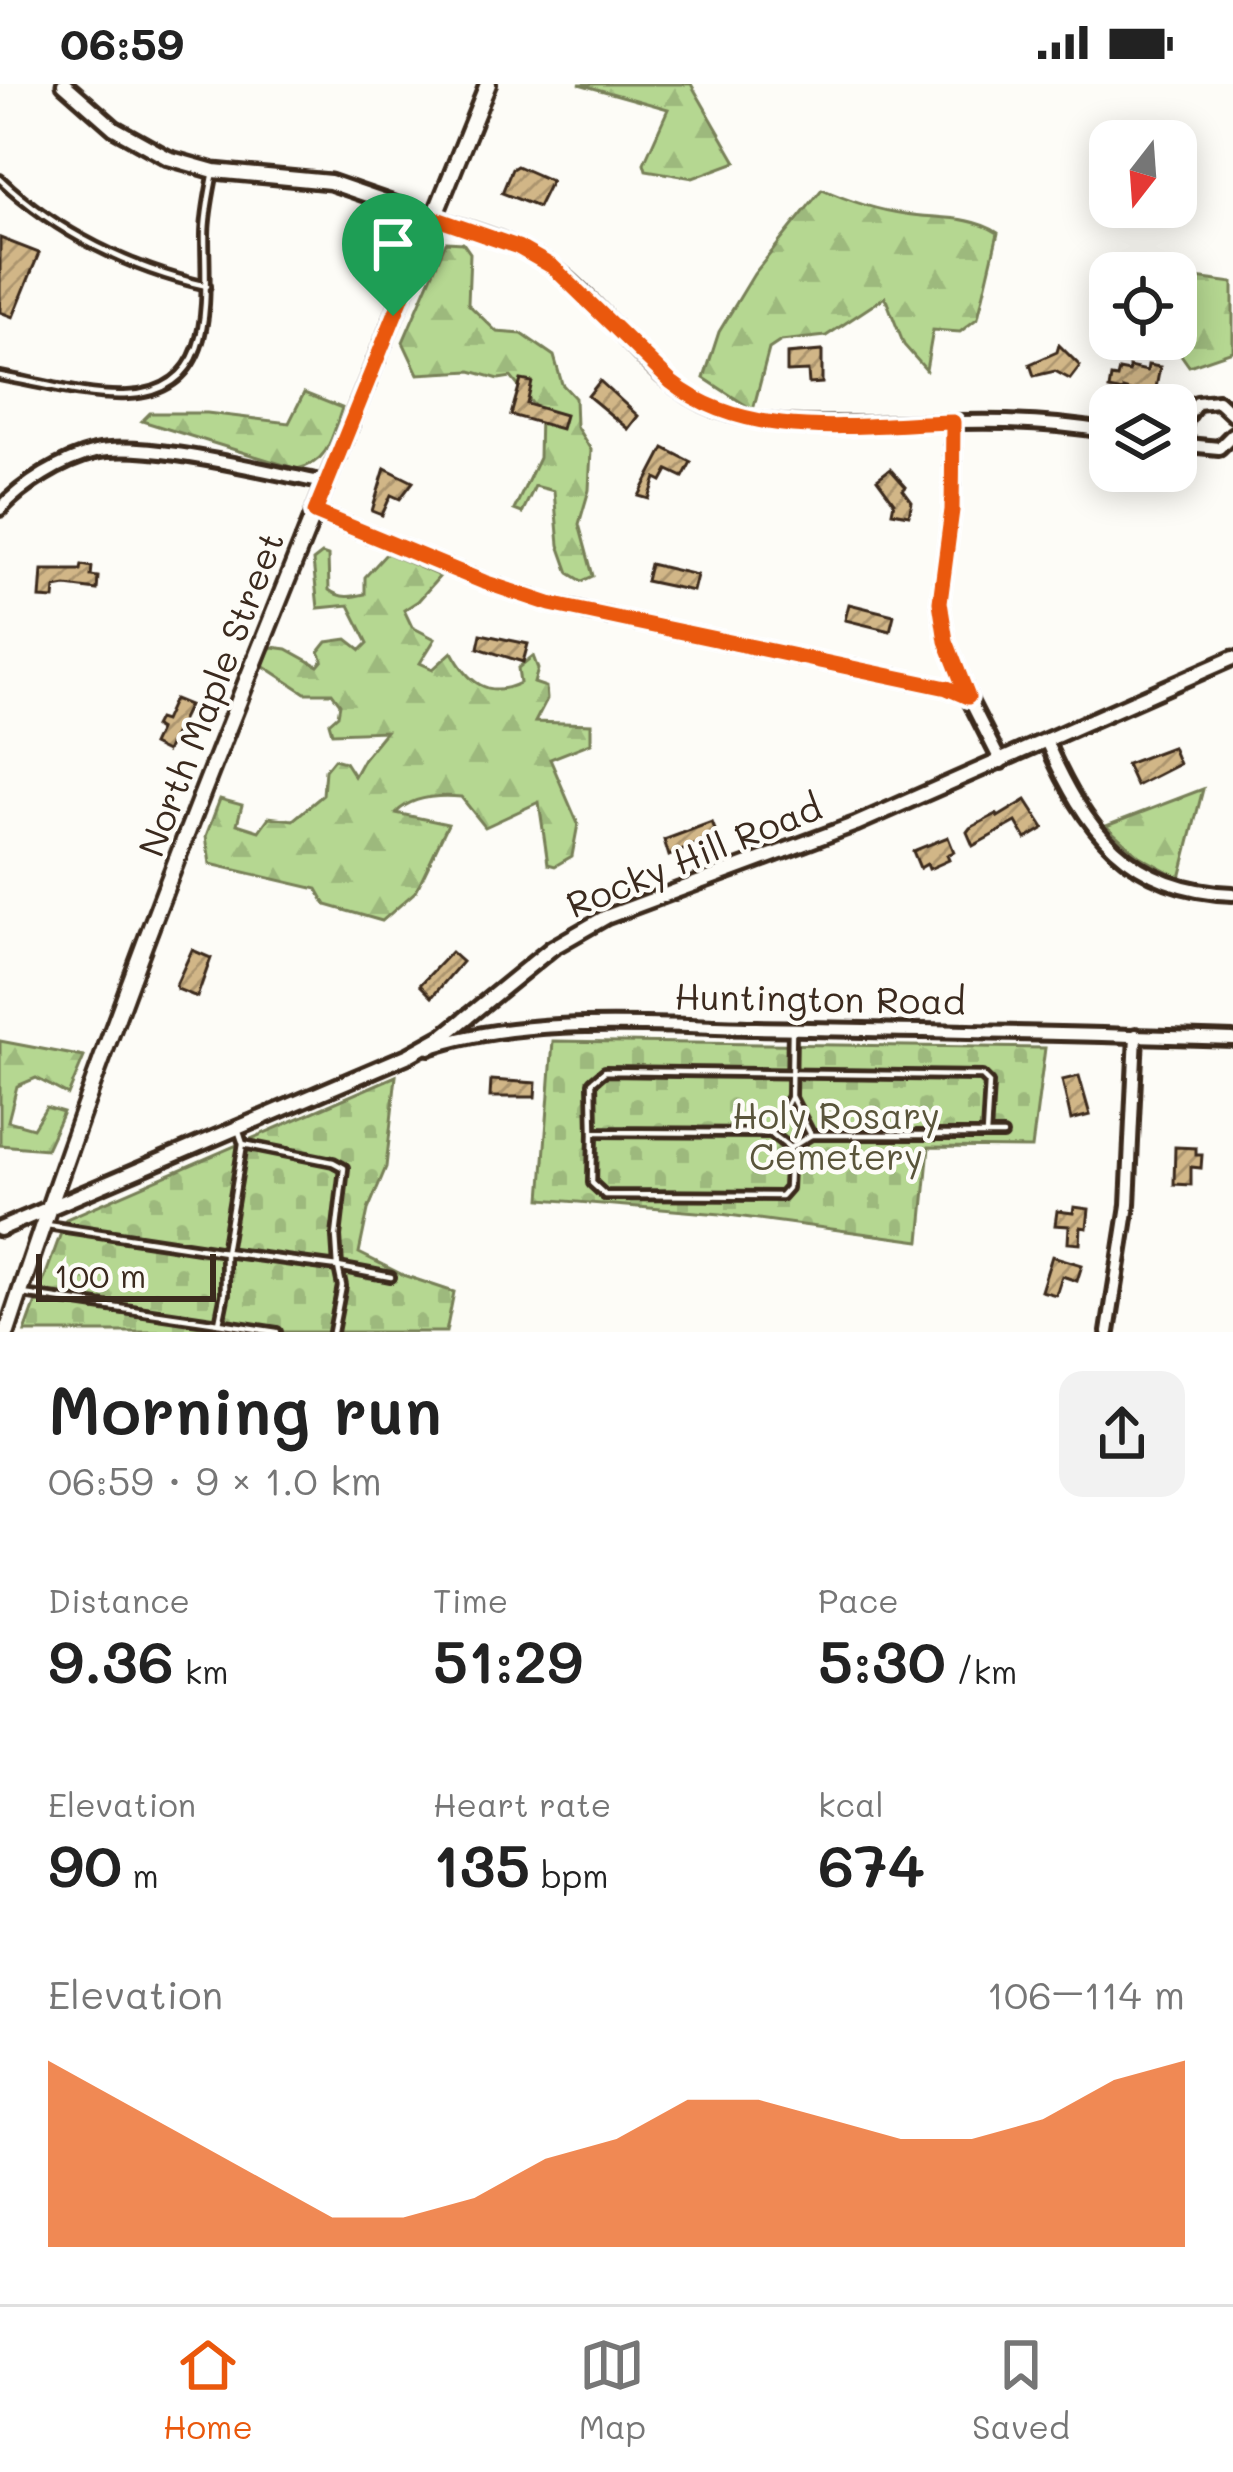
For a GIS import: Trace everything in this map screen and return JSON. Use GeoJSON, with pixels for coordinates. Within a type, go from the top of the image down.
{"type":"FeatureCollection","features":[{"type":"Feature","properties":{"kind":"main road","name":"North Maple Street"},"geometry":{"type":"LineString","coordinates":[[7,1332],[118,1012],[488,84]]}},
{"type":"Feature","properties":{"kind":"street"},"geometry":{"type":"LineString","coordinates":[[64,84],[114,128],[150,149],[214,171],[330,182],[518,247],[553,267],[671,382],[719,411],[796,425],[1022,421],[1089,429]]}},
{"type":"Feature","properties":{"kind":"street"},"geometry":{"type":"LineString","coordinates":[[1197,404],[1218,401],[1233,415]]}},
{"type":"Feature","properties":{"kind":"street"},"geometry":{"type":"LineString","coordinates":[[953,422],[952,510],[940,602],[946,641],[1001,762]]}},
{"type":"Feature","properties":{"kind":"street"},"geometry":{"type":"LineString","coordinates":[[1197,446],[1219,448],[1233,434]]}},
{"type":"Feature","properties":{"kind":"street"},"geometry":{"type":"LineString","coordinates":[[0,509],[24,487],[96,452],[136,450],[326,483]]}},
{"type":"Feature","properties":{"kind":"street"},"geometry":{"type":"LineString","coordinates":[[315,512],[550,604],[947,688],[968,697]]}},
{"type":"Feature","properties":{"kind":"street","name":"Rocky Hill Road"},"geometry":{"type":"LineString","coordinates":[[0,1229],[44,1217],[409,1055],[445,1034],[529,965],[584,928],[629,907],[856,824],[1233,658]]}},
{"type":"Feature","properties":{"kind":"street"},"geometry":{"type":"LineString","coordinates":[[1046,741],[1088,821],[1127,862],[1179,886],[1233,893]]}},
{"type":"Feature","properties":{"kind":"street","name":"Huntington Road"},"geometry":{"type":"LineString","coordinates":[[409,1055],[472,1035],[516,1029],[792,1028],[1233,1039]]}},
{"type":"Feature","properties":{"kind":"street"},"geometry":{"type":"LineString","coordinates":[[1108,1332],[1128,1205],[1136,1035]]}},
{"type":"Feature","properties":{"kind":"lane"},"geometry":{"type":"LineString","coordinates":[[0,376],[123,395],[152,392],[179,378],[200,338],[207,286],[204,230],[214,171]]}},
{"type":"Feature","properties":{"kind":"lane"},"geometry":{"type":"LineString","coordinates":[[0,179],[21,199],[104,251],[207,286]]}},
{"type":"Feature","properties":{"kind":"lane"},"geometry":{"type":"LineString","coordinates":[[792,1028],[791,1096],[811,1135]]}},
{"type":"Feature","properties":{"kind":"lane"},"geometry":{"type":"LineString","coordinates":[[790,1148],[788,1188],[781,1196],[605,1195],[592,1184],[592,1082],[601,1072],[982,1076],[989,1083],[986,1135]]}},
{"type":"Feature","properties":{"kind":"lane"},"geometry":{"type":"LineString","coordinates":[[770,1133],[791,1096]]}},
{"type":"Feature","properties":{"kind":"lane"},"geometry":{"type":"LineString","coordinates":[[219,1323],[243,1144],[238,1129]]}},
{"type":"Feature","properties":{"kind":"lane"},"geometry":{"type":"LineString","coordinates":[[593,1132],[770,1133],[790,1148]]}},
{"type":"Feature","properties":{"kind":"lane"},"geometry":{"type":"LineString","coordinates":[[790,1148],[811,1135],[1003,1135]]}},
{"type":"Feature","properties":{"kind":"lane"},"geometry":{"type":"LineString","coordinates":[[243,1144],[344,1168],[336,1236],[342,1286],[333,1332]]}},
{"type":"Feature","properties":{"kind":"lane"},"geometry":{"type":"LineString","coordinates":[[44,1217],[225,1252],[391,1277]]}},
{"type":"Feature","properties":{"kind":"lane"},"geometry":{"type":"LineString","coordinates":[[19,1294],[277,1332]]}},
{"type":"Feature","properties":{"kind":"green space"},"geometry":{"type":"Polygon","coordinates":[[[579,84],[691,84],[736,162],[693,178],[646,170],[644,163],[668,109],[579,84]]]}},
{"type":"Feature","properties":{"kind":"green space"},"geometry":{"type":"Polygon","coordinates":[[[822,189],[873,207],[965,220],[998,233],[978,318],[960,332],[933,330],[926,370],[904,345],[885,297],[826,336],[781,341],[769,349],[753,410],[704,378],[719,332],[754,274],[822,189]]]}},
{"type":"Feature","properties":{"kind":"green space"},"geometry":{"type":"Polygon","coordinates":[[[446,242],[463,243],[470,253],[468,304],[497,332],[522,334],[554,356],[562,384],[575,398],[576,426],[591,450],[589,490],[579,524],[593,576],[582,581],[569,573],[559,545],[554,491],[535,486],[522,513],[514,510],[539,458],[540,413],[511,377],[499,379],[471,371],[418,374],[403,342],[446,242]]]}},
{"type":"Feature","properties":{"kind":"green space"},"geometry":{"type":"Polygon","coordinates":[[[1197,278],[1233,283],[1233,351],[1189,366],[1185,360],[1197,360],[1197,278]]]}},
{"type":"Feature","properties":{"kind":"green space"},"geometry":{"type":"Polygon","coordinates":[[[304,393],[342,408],[323,454],[297,469],[142,421],[150,413],[207,413],[289,423],[304,393]]]}},
{"type":"Feature","properties":{"kind":"green space"},"geometry":{"type":"Polygon","coordinates":[[[387,553],[440,576],[404,610],[412,627],[435,639],[420,663],[433,669],[452,652],[472,679],[498,689],[520,683],[518,668],[533,656],[538,669],[534,683],[546,687],[547,699],[535,722],[591,724],[591,743],[550,759],[578,824],[572,856],[555,866],[548,864],[539,802],[485,827],[461,797],[435,797],[402,807],[396,813],[448,824],[416,891],[382,921],[326,905],[317,889],[210,864],[206,836],[220,799],[242,805],[237,824],[259,831],[269,817],[293,820],[323,795],[325,770],[334,759],[345,762],[354,776],[386,731],[332,733],[329,723],[338,715],[340,704],[332,693],[305,693],[264,666],[262,655],[272,647],[287,649],[318,666],[323,660],[319,652],[327,642],[347,639],[361,650],[368,643],[349,605],[318,608],[313,561],[322,554],[328,556],[329,590],[351,596],[365,594],[365,577],[387,553]]]}},
{"type":"Feature","properties":{"kind":"green space"},"geometry":{"type":"Polygon","coordinates":[[[1203,789],[1180,878],[1139,856],[1106,826],[1203,789]]]}},
{"type":"Feature","properties":{"kind":"green space"},"geometry":{"type":"Polygon","coordinates":[[[0,1041],[84,1057],[68,1095],[36,1078],[17,1086],[8,1121],[33,1128],[46,1107],[63,1112],[46,1149],[0,1145],[0,1041]]]}},
{"type":"Feature","properties":{"kind":"green space","name":"Holy Rosary Cemetery"},"geometry":{"type":"Polygon","coordinates":[[[553,1041],[1045,1048],[1032,1148],[929,1147],[920,1241],[721,1214],[541,1199],[553,1041]]]}},
{"type":"Feature","properties":{"kind":"green space"},"geometry":{"type":"Polygon","coordinates":[[[396,1076],[386,1167],[368,1210],[359,1253],[403,1275],[454,1292],[446,1332],[25,1332],[66,1219],[396,1076]]]}},
{"type":"Feature","properties":{"kind":"building"},"geometry":{"type":"Polygon","coordinates":[[[517,166],[551,181],[538,207],[502,193],[517,166]]]}},
{"type":"Feature","properties":{"kind":"building"},"geometry":{"type":"Polygon","coordinates":[[[0,238],[39,253],[13,317],[0,312],[0,238]]]}},
{"type":"Feature","properties":{"kind":"building"},"geometry":{"type":"Polygon","coordinates":[[[1059,345],[1080,366],[1070,379],[1055,371],[1034,376],[1030,364],[1057,352],[1059,345]]]}},
{"type":"Feature","properties":{"kind":"building"},"geometry":{"type":"Polygon","coordinates":[[[822,351],[822,383],[809,384],[808,371],[787,372],[787,354],[822,351]]]}},
{"type":"Feature","properties":{"kind":"building"},"geometry":{"type":"Polygon","coordinates":[[[1148,365],[1160,367],[1157,384],[1110,384],[1119,370],[1147,371],[1148,365]]]}},
{"type":"Feature","properties":{"kind":"building"},"geometry":{"type":"Polygon","coordinates":[[[521,380],[532,382],[527,404],[565,415],[561,429],[511,415],[521,380]]]}},
{"type":"Feature","properties":{"kind":"building"},"geometry":{"type":"Polygon","coordinates":[[[600,381],[638,416],[628,429],[588,396],[600,381]]]}},
{"type":"Feature","properties":{"kind":"building"},"geometry":{"type":"Polygon","coordinates":[[[664,448],[691,462],[683,477],[668,470],[662,481],[656,478],[649,499],[639,496],[664,448]]]}},
{"type":"Feature","properties":{"kind":"building"},"geometry":{"type":"Polygon","coordinates":[[[385,468],[413,482],[400,499],[391,495],[382,515],[372,511],[385,468]]]}},
{"type":"Feature","properties":{"kind":"building"},"geometry":{"type":"Polygon","coordinates":[[[890,469],[906,487],[903,490],[912,502],[909,515],[892,512],[894,502],[877,479],[890,469]]]}},
{"type":"Feature","properties":{"kind":"building"},"geometry":{"type":"Polygon","coordinates":[[[650,564],[697,575],[693,591],[646,581],[650,564]]]}},
{"type":"Feature","properties":{"kind":"building"},"geometry":{"type":"Polygon","coordinates":[[[82,565],[92,567],[91,576],[98,577],[97,590],[66,586],[55,588],[54,599],[40,598],[42,570],[81,570],[82,565]]]}},
{"type":"Feature","properties":{"kind":"building"},"geometry":{"type":"Polygon","coordinates":[[[849,604],[894,615],[890,631],[845,620],[849,604]]]}},
{"type":"Feature","properties":{"kind":"building"},"geometry":{"type":"Polygon","coordinates":[[[481,634],[528,644],[523,662],[478,648],[481,634]]]}},
{"type":"Feature","properties":{"kind":"building"},"geometry":{"type":"Polygon","coordinates":[[[174,699],[189,705],[166,752],[152,745],[159,730],[154,727],[158,719],[164,721],[174,699]]]}},
{"type":"Feature","properties":{"kind":"building"},"geometry":{"type":"Polygon","coordinates":[[[1172,747],[1179,764],[1136,786],[1126,764],[1172,747]]]}},
{"type":"Feature","properties":{"kind":"building"},"geometry":{"type":"Polygon","coordinates":[[[1026,800],[1044,828],[1026,839],[1016,822],[973,846],[967,832],[970,828],[1026,800]]]}},
{"type":"Feature","properties":{"kind":"building"},"geometry":{"type":"Polygon","coordinates":[[[712,822],[717,835],[669,856],[664,840],[712,822]]]}},
{"type":"Feature","properties":{"kind":"building"},"geometry":{"type":"Polygon","coordinates":[[[948,837],[954,852],[947,855],[949,860],[920,868],[913,851],[948,837]]]}},
{"type":"Feature","properties":{"kind":"building"},"geometry":{"type":"Polygon","coordinates":[[[192,950],[211,958],[197,997],[176,985],[192,950]]]}},
{"type":"Feature","properties":{"kind":"building"},"geometry":{"type":"Polygon","coordinates":[[[451,952],[462,962],[432,997],[420,985],[451,952]]]}},
{"type":"Feature","properties":{"kind":"building"},"geometry":{"type":"Polygon","coordinates":[[[1079,1076],[1090,1115],[1071,1120],[1062,1080],[1079,1076]]]}},
{"type":"Feature","properties":{"kind":"building"},"geometry":{"type":"Polygon","coordinates":[[[491,1080],[536,1083],[535,1097],[490,1097],[491,1080]]]}},
{"type":"Feature","properties":{"kind":"building"},"geometry":{"type":"Polygon","coordinates":[[[1175,1147],[1196,1148],[1196,1155],[1202,1155],[1201,1168],[1191,1167],[1191,1185],[1174,1184],[1175,1147]]]}},
{"type":"Feature","properties":{"kind":"building"},"geometry":{"type":"Polygon","coordinates":[[[1074,1207],[1089,1209],[1080,1244],[1068,1243],[1069,1226],[1055,1225],[1057,1211],[1073,1213],[1074,1207]]]}},
{"type":"Feature","properties":{"kind":"building"},"geometry":{"type":"Polygon","coordinates":[[[1052,1256],[1082,1265],[1077,1281],[1062,1276],[1056,1295],[1041,1291],[1052,1256]]]}},
{"type":"Feature","properties":{"kind":"route"},"geometry":{"type":"LineString","coordinates":[[434,218],[518,247],[553,267],[671,382],[719,411],[796,425],[953,422],[952,510],[940,602],[946,641],[968,697],[947,688],[550,604],[315,512],[393,316],[434,218]]}}]}
